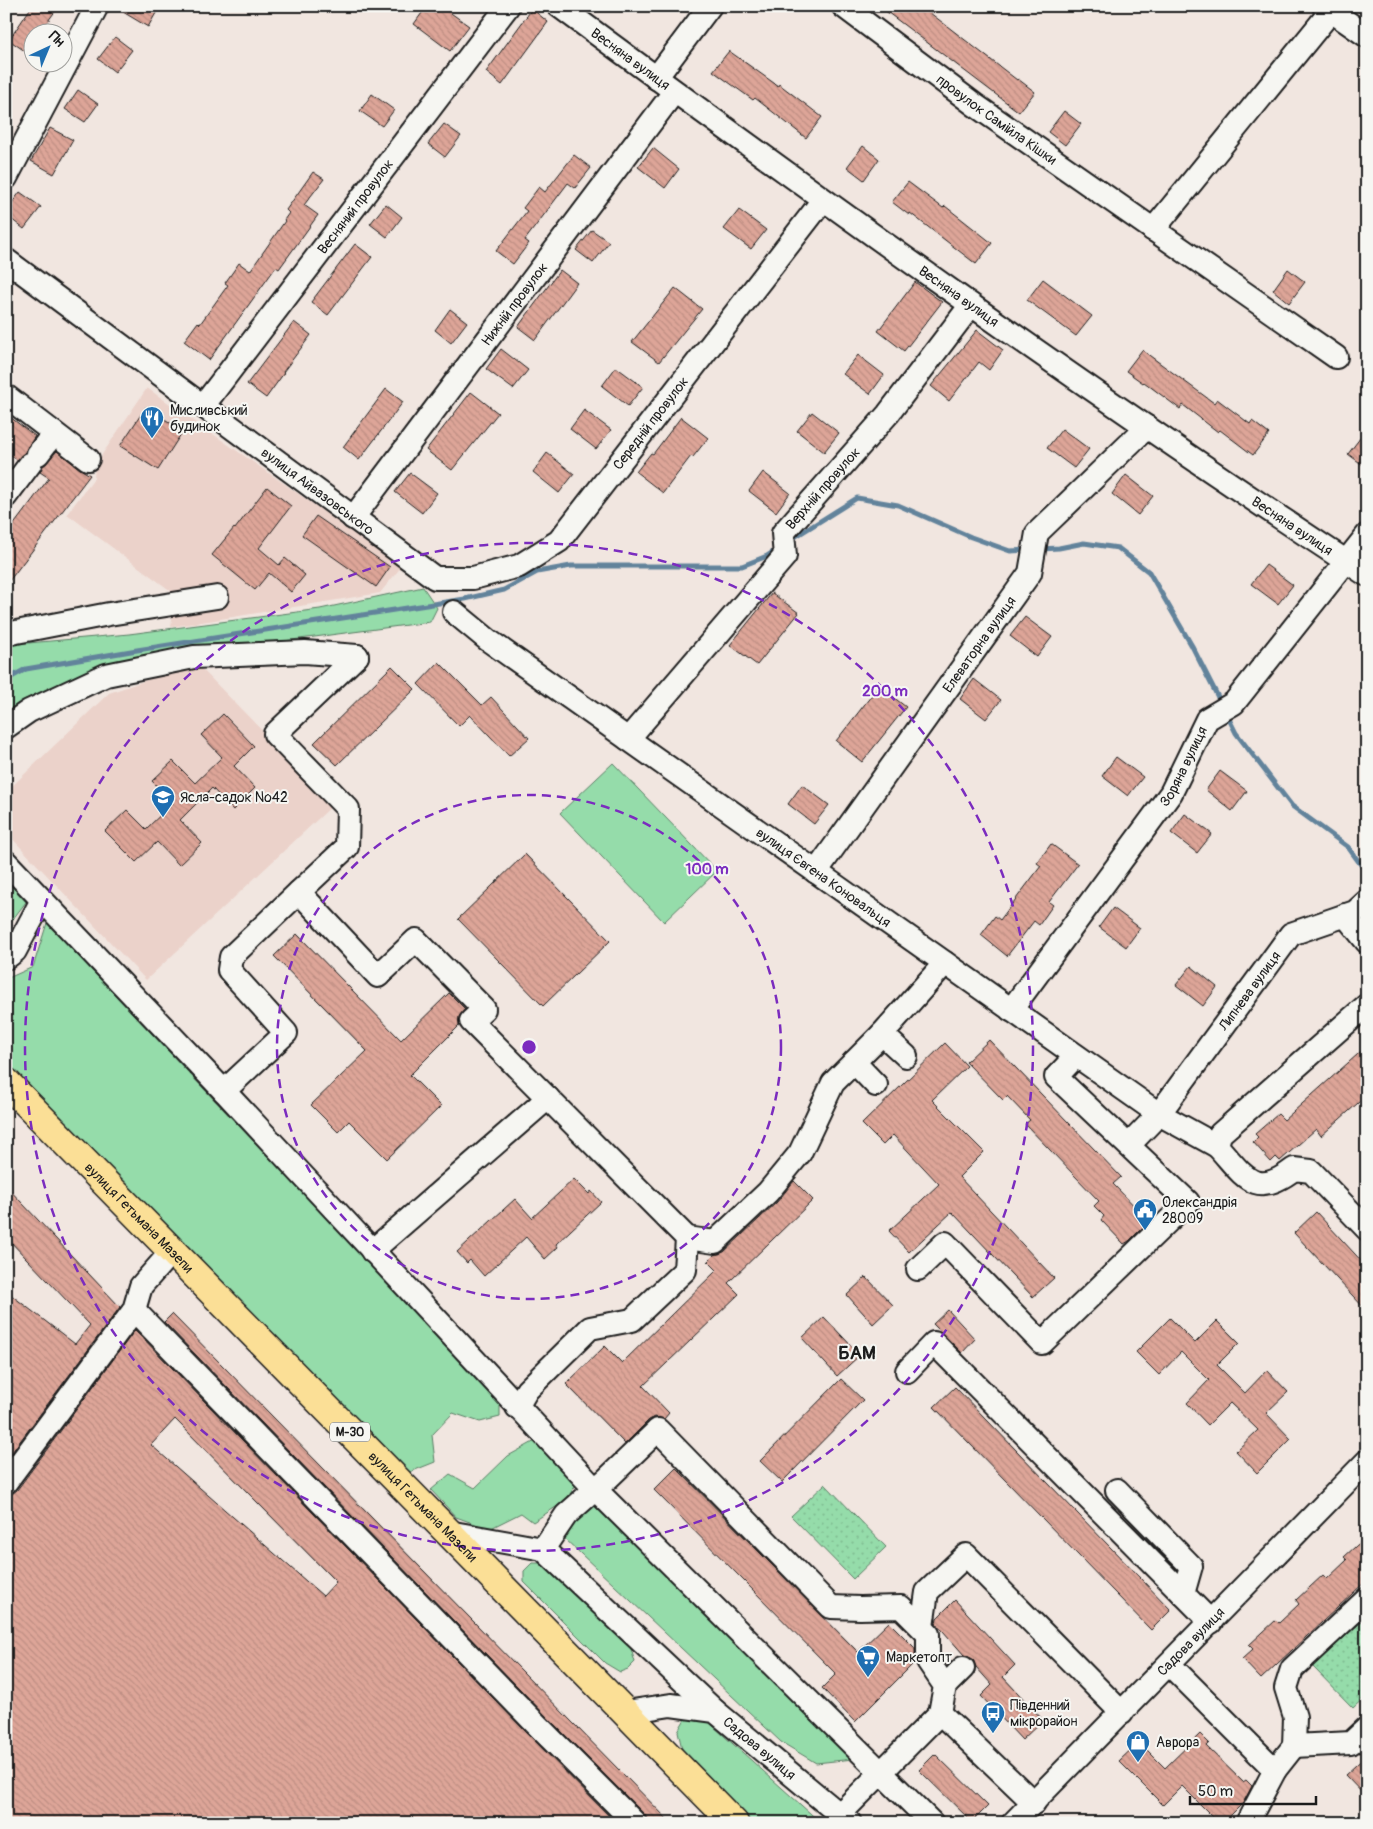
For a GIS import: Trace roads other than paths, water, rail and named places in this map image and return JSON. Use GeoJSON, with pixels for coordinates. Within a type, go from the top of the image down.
{"type":"FeatureCollection","features":[{"type":"Feature","properties":{"kind":"highway","name":"вулиця Гетьмана Мазепи"},"geometry":{"type":"LineString","coordinates":[[6,1082],[734,1823]]}},
{"type":"Feature","properties":{"kind":"street"},"geometry":{"type":"LineString","coordinates":[[6,178],[97,6]]}},
{"type":"Feature","properties":{"kind":"street","name":"Весняний провулок"},"geometry":{"type":"LineString","coordinates":[[203,406],[508,6]]}},
{"type":"Feature","properties":{"kind":"street","name":"Весняна вулиця"},"geometry":{"type":"LineString","coordinates":[[559,6],[674,92],[971,306],[1367,575]]}},
{"type":"Feature","properties":{"kind":"street"},"geometry":{"type":"LineString","coordinates":[[656,78],[710,6]]}},
{"type":"Feature","properties":{"kind":"street","name":"провулок Самійла Кішки"},"geometry":{"type":"LineString","coordinates":[[843,6],[975,105],[1336,357]]}},
{"type":"Feature","properties":{"kind":"street"},"geometry":{"type":"LineString","coordinates":[[1153,230],[1328,8],[1367,36]]}},
{"type":"Feature","properties":{"kind":"street","name":"Нижній провулок"},"geometry":{"type":"LineString","coordinates":[[353,518],[674,92]]}},
{"type":"Feature","properties":{"kind":"street","name":"Середній провулок"},"geometry":{"type":"LineString","coordinates":[[435,578],[473,578],[519,566],[559,541],[823,200]]}},
{"type":"Feature","properties":{"kind":"street","name":"вулиця Айвазовського"},"geometry":{"type":"LineString","coordinates":[[6,260],[435,578]]}},
{"type":"Feature","properties":{"kind":"street","name":"Верхній провулок"},"geometry":{"type":"LineString","coordinates":[[628,739],[785,556],[783,533],[888,414],[971,306]]}},
{"type":"Feature","properties":{"kind":"street"},"geometry":{"type":"LineString","coordinates":[[6,396],[88,459]]}},
{"type":"Feature","properties":{"kind":"street","name":"Елеваторна вулиця"},"geometry":{"type":"LineString","coordinates":[[816,872],[1030,573],[1037,533],[1147,427]]}},
{"type":"Feature","properties":{"kind":"street"},"geometry":{"type":"LineString","coordinates":[[6,496],[54,433]]}},
{"type":"Feature","properties":{"kind":"street","name":"Зоряна вулиця"},"geometry":{"type":"LineString","coordinates":[[1012,1010],[1171,793],[1206,719],[1234,703],[1367,535]]}},
{"type":"Feature","properties":{"kind":"street"},"geometry":{"type":"LineString","coordinates":[[6,634],[108,614],[217,597]]}},
{"type":"Feature","properties":{"kind":"street","name":"вулиця Євгена Коновальця"},"geometry":{"type":"LineString","coordinates":[[454,612],[488,640],[1158,1114],[1217,1146],[1250,1181],[1263,1184],[1279,1180],[1294,1169],[1311,1172],[1367,1229]]}},
{"type":"Feature","properties":{"kind":"street"},"geometry":{"type":"LineString","coordinates":[[6,727],[29,711],[106,675],[194,657],[305,652],[357,656],[275,734],[348,809],[346,847],[231,956],[229,970],[286,1033],[224,1092]]}},
{"type":"Feature","properties":{"kind":"street"},"geometry":{"type":"LineString","coordinates":[[6,862],[594,1488],[932,1823]]}},
{"type":"Feature","properties":{"kind":"street"},"geometry":{"type":"LineString","coordinates":[[299,892],[378,976],[416,940],[484,1009],[472,1021],[548,1098],[687,1238],[715,1242],[768,1192],[800,1153],[833,1083],[882,1034],[945,963]]}},
{"type":"Feature","properties":{"kind":"street"},"geometry":{"type":"LineString","coordinates":[[6,958],[15,951],[42,900]]}},
{"type":"Feature","properties":{"kind":"street"},"geometry":{"type":"LineString","coordinates":[[1356,909],[1367,942]]}},
{"type":"Feature","properties":{"kind":"street","name":"Липнева вулиця"},"geometry":{"type":"LineString","coordinates":[[1129,1145],[1158,1114],[1291,934],[1356,909]]}},
{"type":"Feature","properties":{"kind":"street"},"geometry":{"type":"LineString","coordinates":[[1217,1146],[1220,1134],[1367,1005]]}},
{"type":"Feature","properties":{"kind":"street"},"geometry":{"type":"LineString","coordinates":[[882,1034],[906,1056]]}},
{"type":"Feature","properties":{"kind":"street"},"geometry":{"type":"LineString","coordinates":[[918,1269],[945,1243],[1042,1343],[1188,1202],[1056,1077],[1076,1056]]}},
{"type":"Feature","properties":{"kind":"street"},"geometry":{"type":"LineString","coordinates":[[854,1062],[876,1085]]}},
{"type":"Feature","properties":{"kind":"street"},"geometry":{"type":"LineString","coordinates":[[372,1251],[548,1098]]}},
{"type":"Feature","properties":{"kind":"street"},"geometry":{"type":"LineString","coordinates":[[517,1407],[527,1390],[590,1328],[632,1320],[685,1270],[687,1238]]}},
{"type":"Feature","properties":{"kind":"street"},"geometry":{"type":"LineString","coordinates":[[6,1482],[134,1310],[141,1286],[172,1251]]}},
{"type":"Feature","properties":{"kind":"street"},"geometry":{"type":"LineString","coordinates":[[134,1310],[538,1726],[635,1823]]}},
{"type":"Feature","properties":{"kind":"street"},"geometry":{"type":"LineString","coordinates":[[907,1371],[934,1343],[1211,1622]]}},
{"type":"Feature","properties":{"kind":"street"},"geometry":{"type":"LineString","coordinates":[[543,1549],[566,1515],[658,1430],[831,1607],[902,1607],[928,1634],[928,1661],[945,1686]]}},
{"type":"Feature","properties":{"kind":"street","name":"Садова вулиця"},"geometry":{"type":"LineString","coordinates":[[1013,1823],[1367,1461]]}},
{"type":"Feature","properties":{"kind":"street"},"geometry":{"type":"LineString","coordinates":[[1117,1490],[1191,1566],[1183,1594]]}},
{"type":"Feature","properties":{"kind":"street"},"geometry":{"type":"LineString","coordinates":[[448,1532],[543,1549],[715,1711]]}},
{"type":"Feature","properties":{"kind":"street"},"geometry":{"type":"LineString","coordinates":[[922,1627],[927,1592],[966,1555],[1122,1713]]}},
{"type":"Feature","properties":{"kind":"street"},"geometry":{"type":"LineString","coordinates":[[1247,1823],[1275,1770],[1294,1746],[1295,1717],[1286,1688],[1292,1669],[1367,1600]]}},
{"type":"Feature","properties":{"kind":"street"},"geometry":{"type":"LineString","coordinates":[[1169,1664],[1275,1770]]}},
{"type":"Feature","properties":{"kind":"street"},"geometry":{"type":"LineString","coordinates":[[845,1819],[881,1773],[940,1713],[945,1686],[963,1668]]}},
{"type":"Feature","properties":{"kind":"street","name":"Садова вулиця"},"geometry":{"type":"LineString","coordinates":[[626,1712],[671,1705],[715,1711],[845,1819]]}},
{"type":"Feature","properties":{"kind":"street"},"geometry":{"type":"LineString","coordinates":[[940,1713],[1034,1803]]}},
{"type":"Feature","properties":{"kind":"street"},"geometry":{"type":"LineString","coordinates":[[1294,1746],[1351,1742],[1367,1728]]}},
{"type":"Feature","properties":{"kind":"waterway"},"geometry":{"type":"LineString","coordinates":[[790,540],[857,498],[898,505],[971,537],[1010,551],[1027,550]]}},
{"type":"Feature","properties":{"kind":"waterway"},"geometry":{"type":"LineString","coordinates":[[1041,549],[1084,543],[1118,548],[1149,572],[1192,646],[1222,705]]}},
{"type":"Feature","properties":{"kind":"waterway"},"geometry":{"type":"LineString","coordinates":[[6,680],[26,669],[465,599],[504,590],[537,572],[571,566],[742,566],[767,556],[779,548]]}},
{"type":"Feature","properties":{"kind":"waterway"},"geometry":{"type":"LineString","coordinates":[[1227,715],[1236,733],[1292,806],[1348,847],[1367,873]]}},
{"type":"Feature","properties":{"kind":"place","name":"Мисливський будинок"},"geometry":{"type":"Point","coordinates":[152,439]}},
{"type":"Feature","properties":{"kind":"place","name":"Ясла-садок №42"},"geometry":{"type":"Point","coordinates":[163,818]}},
{"type":"Feature","properties":{"kind":"place","name":"Олександрія 28009"},"geometry":{"type":"Point","coordinates":[1145,1231]}},
{"type":"Feature","properties":{"kind":"place","name":"Маркетопт"},"geometry":{"type":"Point","coordinates":[868,1678]}},
{"type":"Feature","properties":{"kind":"place","name":"Південний мікрорайон"},"geometry":{"type":"Point","coordinates":[993,1734]}},
{"type":"Feature","properties":{"kind":"place","name":"Аврора"},"geometry":{"type":"Point","coordinates":[1138,1763]}},
{"type":"Feature","properties":{"kind":"district","name":"БАМ"},"geometry":{"type":"Point","coordinates":[857,1352]}}]}
